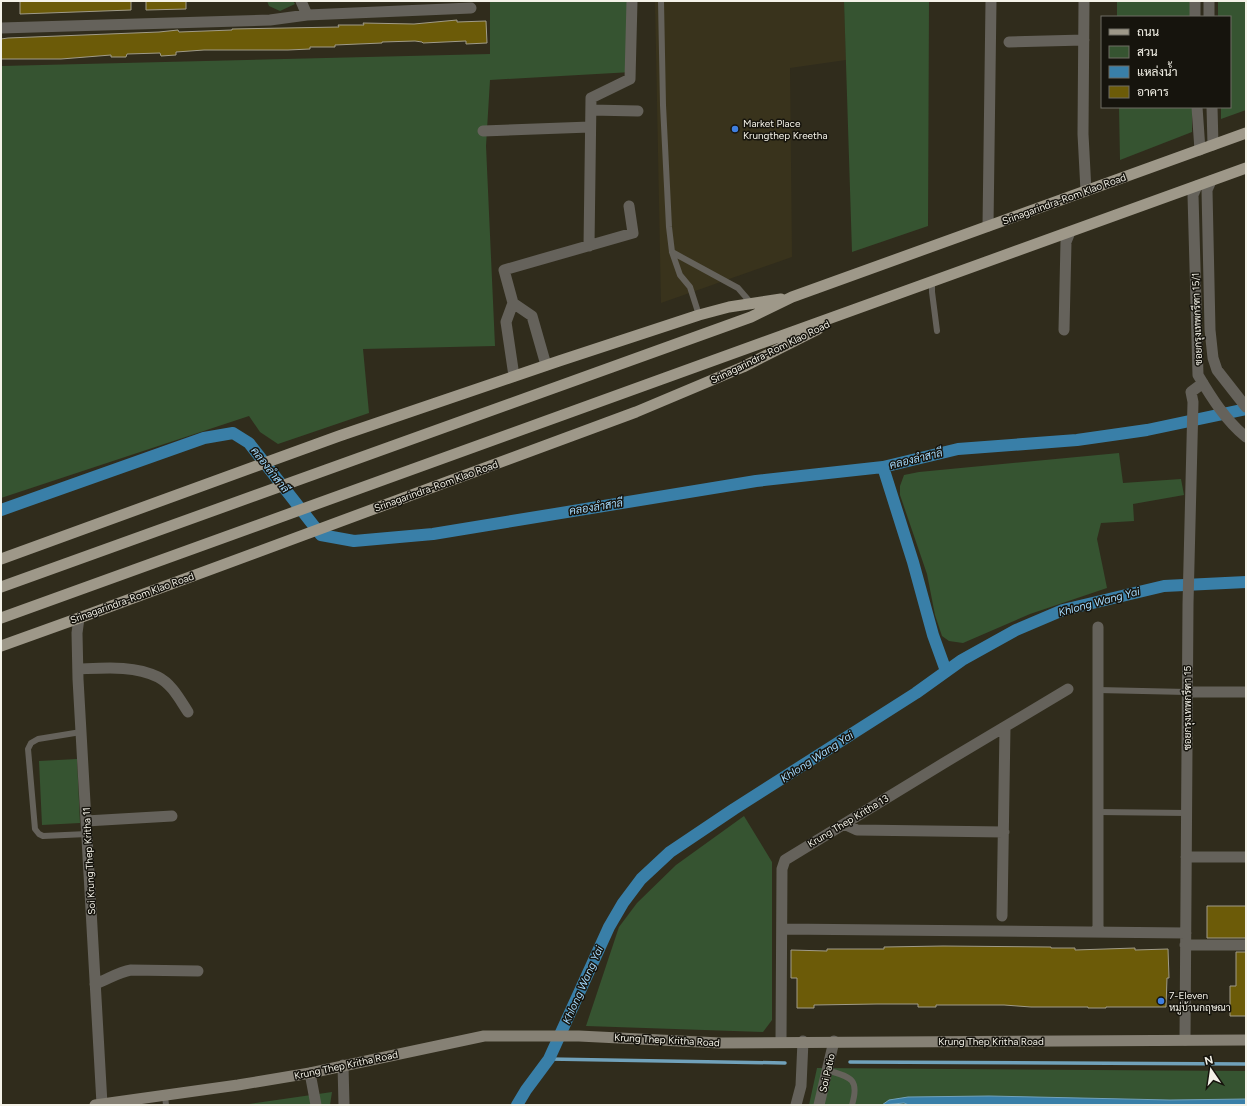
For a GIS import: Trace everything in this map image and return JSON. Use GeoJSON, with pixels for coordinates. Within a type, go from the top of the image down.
{"type":"FeatureCollection","features":[{"type":"Feature","properties":{"kind":"main road","name":"Srinagarindra-Rom Klao Road"},"geometry":{"type":"LineString","coordinates":[[1,587],[751,317],[792,297],[1246,134]]}},
{"type":"Feature","properties":{"kind":"main road","name":"Srinagarindra-Rom Klao Road"},"geometry":{"type":"LineString","coordinates":[[1,618],[1246,168]]}},
{"type":"Feature","properties":{"kind":"main road","name":"Srinagarindra-Rom Klao Road"},"geometry":{"type":"LineString","coordinates":[[1,559],[339,436],[546,365],[699,315],[729,307],[792,297]]}},
{"type":"Feature","properties":{"kind":"main road","name":"Srinagarindra-Rom Klao Road"},"geometry":{"type":"LineString","coordinates":[[1,646],[379,508],[644,409],[743,367],[862,306]]}},
{"type":"Feature","properties":{"kind":"main road","name":"Krung Thep Kritha Road"},"geometry":{"type":"LineString","coordinates":[[99,1104],[160,1101],[310,1073],[484,1036],[579,1036],[720,1042],[1246,1040]]}},
{"type":"Feature","properties":{"kind":"street"},"geometry":{"type":"LineString","coordinates":[[301,1],[307,15]]}},
{"type":"Feature","properties":{"kind":"street"},"geometry":{"type":"LineString","coordinates":[[589,246],[591,98],[630,79],[632,1]]}},
{"type":"Feature","properties":{"kind":"street"},"geometry":{"type":"LineString","coordinates":[[988,226],[991,1]]}},
{"type":"Feature","properties":{"kind":"street"},"geometry":{"type":"LineString","coordinates":[[1084,1],[1083,134],[1086,191]]}},
{"type":"Feature","properties":{"kind":"street"},"geometry":{"type":"LineString","coordinates":[[1195,1],[1195,16]]}},
{"type":"Feature","properties":{"kind":"street"},"geometry":{"type":"LineString","coordinates":[[1209,1],[1209,16]]}},
{"type":"Feature","properties":{"kind":"street"},"geometry":{"type":"LineString","coordinates":[[1,28],[270,20],[307,15],[471,8]]}},
{"type":"Feature","properties":{"kind":"street"},"geometry":{"type":"LineString","coordinates":[[1009,42],[1084,40]]}},
{"type":"Feature","properties":{"kind":"street"},"geometry":{"type":"LineString","coordinates":[[1197,108],[1200,150]]}},
{"type":"Feature","properties":{"kind":"street"},"geometry":{"type":"LineString","coordinates":[[1212,108],[1214,145]]}},
{"type":"Feature","properties":{"kind":"street"},"geometry":{"type":"LineString","coordinates":[[591,110],[638,111]]}},
{"type":"Feature","properties":{"kind":"street"},"geometry":{"type":"LineString","coordinates":[[483,131],[590,127]]}},
{"type":"Feature","properties":{"kind":"street","name":"ซอยกรุงเทพกรีฑา 15/1"},"geometry":{"type":"LineString","coordinates":[[1211,181],[1207,190],[1210,330],[1212,351],[1217,370],[1246,407]]}},
{"type":"Feature","properties":{"kind":"street","name":"ซอยกรุงเทพกรีฑา 15/1"},"geometry":{"type":"LineString","coordinates":[[1197,186],[1193,195],[1198,375],[1213,400],[1246,437]]}},
{"type":"Feature","properties":{"kind":"street"},"geometry":{"type":"LineString","coordinates":[[514,376],[506,322],[513,303],[504,270],[633,233],[628,206]]}},
{"type":"Feature","properties":{"kind":"street"},"geometry":{"type":"LineString","coordinates":[[1064,330],[1066,242],[1070,232]]}},
{"type":"Feature","properties":{"kind":"street"},"geometry":{"type":"LineString","coordinates":[[513,303],[532,316],[546,365]]}},
{"type":"Feature","properties":{"kind":"street","name":"ซอยกรุงเทพกรีฑา 15"},"geometry":{"type":"LineString","coordinates":[[1185,1040],[1188,604],[1193,402],[1191,392],[1203,383]]}},
{"type":"Feature","properties":{"kind":"street","name":"Soi Krung Thep Kritha 11"},"geometry":{"type":"LineString","coordinates":[[79,618],[77,633],[78,669],[95,984],[99,1104]]}},
{"type":"Feature","properties":{"kind":"street"},"geometry":{"type":"LineString","coordinates":[[1098,627],[1098,932]]}},
{"type":"Feature","properties":{"kind":"street"},"geometry":{"type":"LineString","coordinates":[[78,669],[128,669],[159,677],[177,694],[188,712]]}},
{"type":"Feature","properties":{"kind":"street","name":"Krung Thep Kritha 13"},"geometry":{"type":"LineString","coordinates":[[781,1041],[782,868],[785,860],[1068,689]]}},
{"type":"Feature","properties":{"kind":"street"},"geometry":{"type":"LineString","coordinates":[[1188,692],[1246,692]]}},
{"type":"Feature","properties":{"kind":"street"},"geometry":{"type":"LineString","coordinates":[[1002,916],[1005,727]]}},
{"type":"Feature","properties":{"kind":"street"},"geometry":{"type":"LineString","coordinates":[[86,821],[172,816]]}},
{"type":"Feature","properties":{"kind":"street"},"geometry":{"type":"LineString","coordinates":[[844,824],[857,830],[1004,832]]}},
{"type":"Feature","properties":{"kind":"street"},"geometry":{"type":"LineString","coordinates":[[1186,857],[1246,857]]}},
{"type":"Feature","properties":{"kind":"street"},"geometry":{"type":"LineString","coordinates":[[782,929],[1186,933]]}},
{"type":"Feature","properties":{"kind":"street"},"geometry":{"type":"LineString","coordinates":[[1185,945],[1246,946]]}},
{"type":"Feature","properties":{"kind":"street"},"geometry":{"type":"LineString","coordinates":[[95,984],[122,972],[131,970],[198,971]]}},
{"type":"Feature","properties":{"kind":"street"},"geometry":{"type":"LineString","coordinates":[[796,1105],[800,1086],[803,1041]]}},
{"type":"Feature","properties":{"kind":"street","name":"Soi Patio"},"geometry":{"type":"LineString","coordinates":[[819,1105],[834,1041]]}},
{"type":"Feature","properties":{"kind":"street"},"geometry":{"type":"LineString","coordinates":[[343,1065],[344,1105]]}},
{"type":"Feature","properties":{"kind":"street"},"geometry":{"type":"LineString","coordinates":[[310,1073],[316,1105]]}},
{"type":"Feature","properties":{"kind":"lane"},"geometry":{"type":"LineString","coordinates":[[661,1],[663,105],[669,227],[672,252],[680,275],[690,287],[699,315]]}},
{"type":"Feature","properties":{"kind":"lane"},"geometry":{"type":"LineString","coordinates":[[672,252],[738,288],[751,304]]}},
{"type":"Feature","properties":{"kind":"lane"},"geometry":{"type":"LineString","coordinates":[[932,282],[937,331]]}},
{"type":"Feature","properties":{"kind":"lane"},"geometry":{"type":"LineString","coordinates":[[1098,690],[1188,692]]}},
{"type":"Feature","properties":{"kind":"lane"},"geometry":{"type":"LineString","coordinates":[[81,732],[38,739],[31,743],[28,749],[35,829],[38,834],[43,836],[87,834]]}},
{"type":"Feature","properties":{"kind":"lane"},"geometry":{"type":"LineString","coordinates":[[1098,812],[1186,813]]}},
{"type":"Feature","properties":{"kind":"lane"},"geometry":{"type":"LineString","coordinates":[[827,1070],[848,1076],[854,1084],[855,1094],[852,1105]]}},
{"type":"Feature","properties":{"kind":"shaded area"},"geometry":{"type":"Polygon","coordinates":[[[655,1],[844,1],[846,60],[790,68],[792,257],[661,303],[655,1]]]}},
{"type":"Feature","properties":{"kind":"green space"},"geometry":{"type":"Polygon","coordinates":[[[267,1],[293,1],[295,4],[280,11],[269,6],[267,1]]]}},
{"type":"Feature","properties":{"kind":"green space"},"geometry":{"type":"Polygon","coordinates":[[[490,1],[631,1],[632,72],[490,80],[486,146],[495,346],[363,349],[369,413],[278,444],[260,432],[249,416],[1,498],[1,66],[490,54],[490,1]]]}},
{"type":"Feature","properties":{"kind":"green space"},"geometry":{"type":"Polygon","coordinates":[[[844,1],[929,1],[928,226],[852,252],[844,1]]]}},
{"type":"Feature","properties":{"kind":"green space"},"geometry":{"type":"Polygon","coordinates":[[[1117,1],[1190,1],[1190,16],[1117,16],[1117,1]]]}},
{"type":"Feature","properties":{"kind":"green space"},"geometry":{"type":"Polygon","coordinates":[[[1218,1],[1246,1],[1246,110],[1221,119],[1221,108],[1231,108],[1231,16],[1218,16],[1218,1]]]}},
{"type":"Feature","properties":{"kind":"green space"},"geometry":{"type":"Polygon","coordinates":[[[1119,108],[1192,108],[1192,132],[1120,160],[1119,108]]]}},
{"type":"Feature","properties":{"kind":"green space"},"geometry":{"type":"Polygon","coordinates":[[[1119,453],[1123,483],[1181,479],[1184,495],[1133,504],[1134,521],[1101,523],[1097,539],[1107,588],[1030,614],[963,643],[949,641],[942,636],[935,615],[927,574],[900,495],[900,486],[904,475],[919,472],[1119,453]]]}},
{"type":"Feature","properties":{"kind":"green space"},"geometry":{"type":"Polygon","coordinates":[[[77,759],[80,823],[42,825],[39,761],[77,759]]]}},
{"type":"Feature","properties":{"kind":"green space"},"geometry":{"type":"Polygon","coordinates":[[[744,816],[772,862],[772,1020],[763,1032],[586,1026],[619,927],[637,903],[676,865],[744,816]]]}},
{"type":"Feature","properties":{"kind":"green space"},"geometry":{"type":"Polygon","coordinates":[[[817,1068],[1246,1071],[1246,1105],[809,1105],[817,1068]]]}},
{"type":"Feature","properties":{"kind":"green space"},"geometry":{"type":"Polygon","coordinates":[[[332,1092],[330,1105],[242,1105],[332,1092]]]}},
{"type":"Feature","properties":{"kind":"water"},"geometry":{"type":"Polygon","coordinates":[[[989,1096],[1170,1100],[1246,1099],[1246,1105],[909,1105],[904,1103],[882,1105],[889,1100],[908,1097],[989,1096]]]}},
{"type":"Feature","properties":{"kind":"building"},"geometry":{"type":"Polygon","coordinates":[[[20,1],[131,1],[131,10],[20,14],[20,1]]]}},
{"type":"Feature","properties":{"kind":"building"},"geometry":{"type":"Polygon","coordinates":[[[146,1],[186,1],[186,9],[146,10],[146,1]]]}},
{"type":"Feature","properties":{"kind":"building"},"geometry":{"type":"Polygon","coordinates":[[[457,20],[457,22],[486,21],[487,43],[466,44],[466,41],[423,43],[415,41],[382,42],[288,50],[204,50],[176,52],[176,55],[161,56],[160,53],[127,54],[126,57],[111,57],[111,55],[61,59],[1,59],[1,39],[8,38],[178,30],[179,32],[232,29],[339,27],[338,25],[364,25],[363,23],[414,24],[457,20]]]}},
{"type":"Feature","properties":{"kind":"building"},"geometry":{"type":"Polygon","coordinates":[[[1207,906],[1246,906],[1246,938],[1207,938],[1207,906]]]}},
{"type":"Feature","properties":{"kind":"building"},"geometry":{"type":"Polygon","coordinates":[[[884,947],[1051,947],[1075,948],[1075,950],[1135,948],[1135,950],[1168,949],[1169,978],[1167,978],[1166,1007],[1088,1008],[1004,1005],[936,1005],[936,1007],[918,1007],[918,1004],[877,1004],[814,1005],[814,1008],[797,1008],[797,978],[791,978],[791,950],[827,951],[827,949],[884,949],[884,947]]]}},
{"type":"Feature","properties":{"kind":"building"},"geometry":{"type":"Polygon","coordinates":[[[1236,952],[1246,952],[1246,1016],[1230,1016],[1230,986],[1236,986],[1236,952]]]}},
{"type":"Feature","properties":{"kind":"waterway","name":"คลองลำสาลี"},"geometry":{"type":"LineString","coordinates":[[1,510],[204,438],[233,433],[249,443],[321,535],[354,541],[433,534],[756,481],[883,467],[958,449],[1077,440],[1147,430],[1246,409]]}},
{"type":"Feature","properties":{"kind":"waterway"},"geometry":{"type":"LineString","coordinates":[[883,467],[913,562],[933,635],[946,671]]}},
{"type":"Feature","properties":{"kind":"waterway","name":"Khlong Wang Yai"},"geometry":{"type":"LineString","coordinates":[[517,1105],[549,1059],[609,927],[623,903],[641,879],[670,852],[734,809],[916,693],[962,660],[1016,630],[1063,610],[1164,586],[1246,582]]}},
{"type":"Feature","properties":{"kind":"waterway"},"geometry":{"type":"LineString","coordinates":[[549,1059],[785,1063]]}},
{"type":"Feature","properties":{"kind":"waterway"},"geometry":{"type":"LineString","coordinates":[[850,1062],[1246,1064]]}},
{"type":"Feature","properties":{"kind":"place","name":"Market Place Krungthep Kreetha"},"geometry":{"type":"Point","coordinates":[735,129]}},
{"type":"Feature","properties":{"kind":"place","name":"7-Eleven หมู่บ้านกฤษณา"},"geometry":{"type":"Point","coordinates":[1161,1001]}}]}
